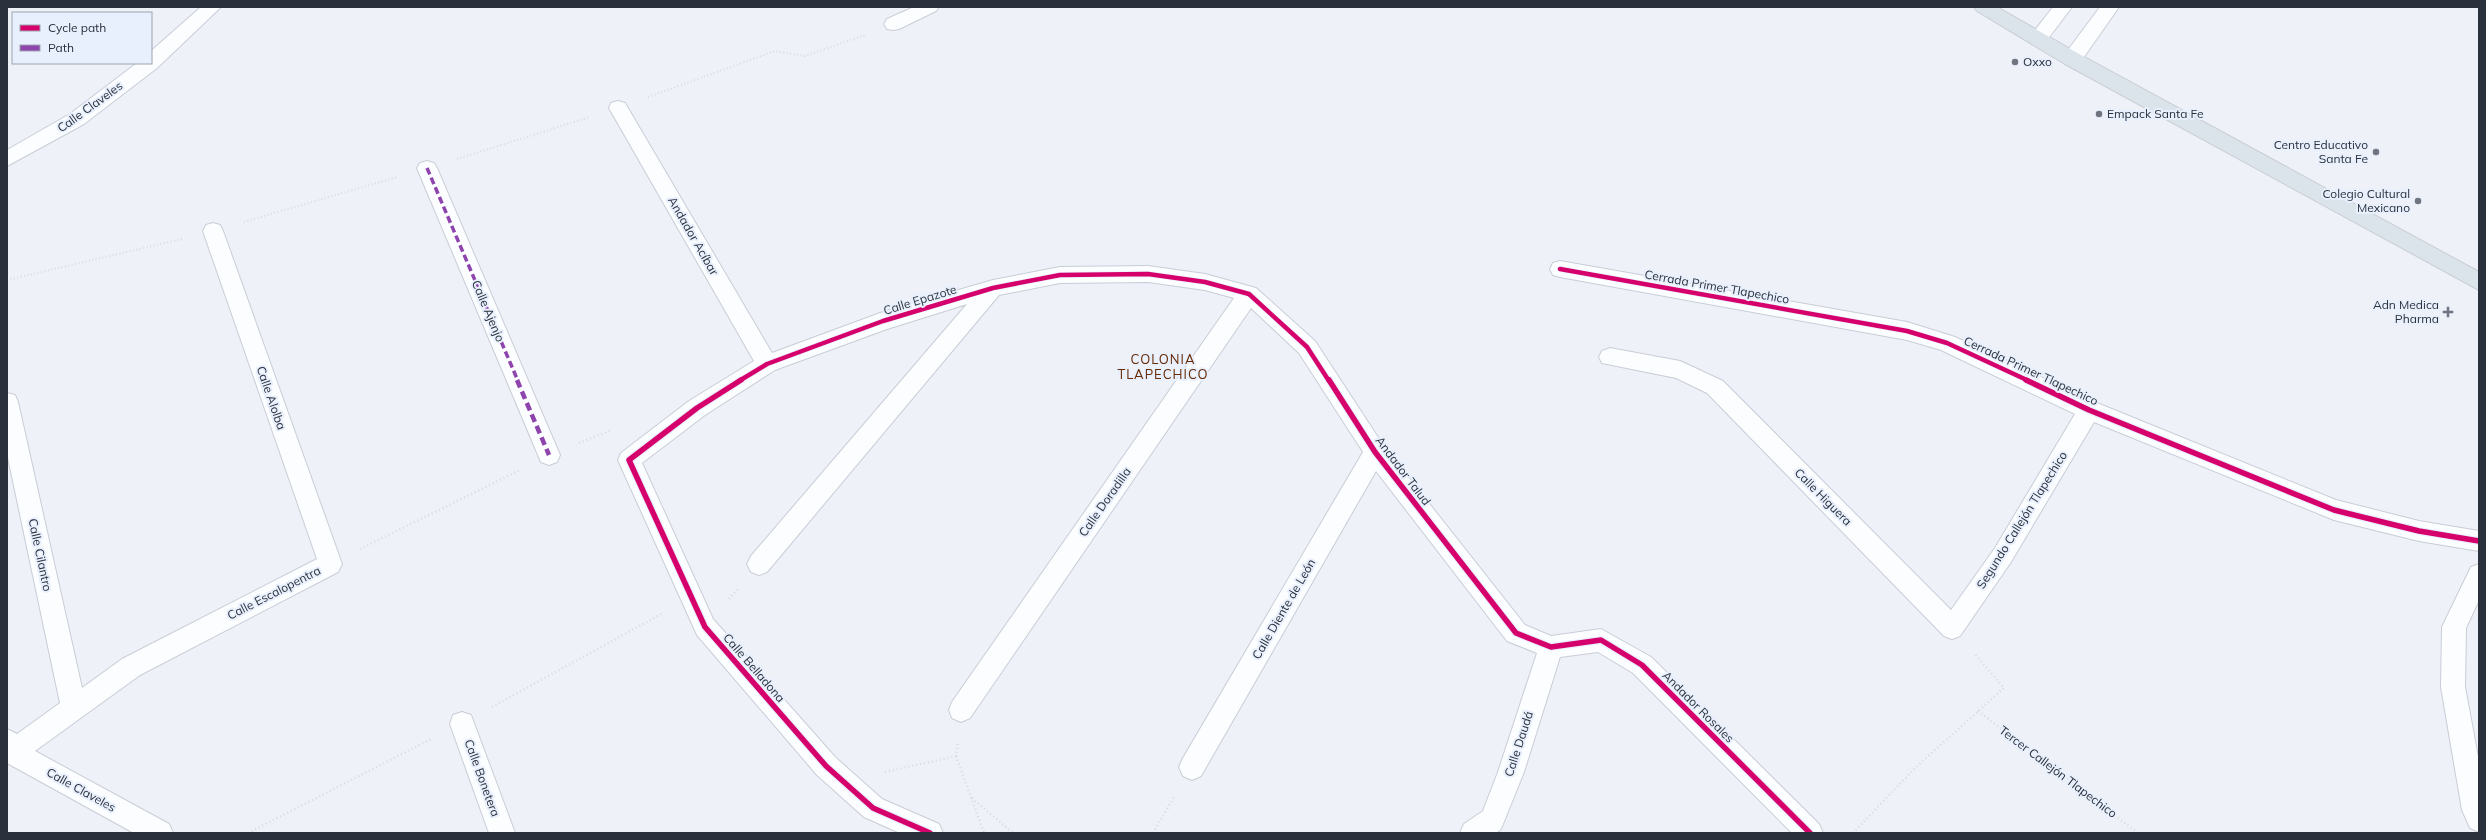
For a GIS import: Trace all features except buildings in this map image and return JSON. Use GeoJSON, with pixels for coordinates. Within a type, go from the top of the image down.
{"type":"FeatureCollection","features":[{"type":"Feature","properties":{"kind":"main road"},"geometry":{"type":"LineString","coordinates":[[1983,7],[2072,60],[2479,282]]}},
{"type":"Feature","properties":{"kind":"street","name":"Calle Claveles"},"geometry":{"type":"LineString","coordinates":[[152,60],[212,7]]}},
{"type":"Feature","properties":{"kind":"street"},"geometry":{"type":"LineString","coordinates":[[893,24],[930,7]]}},
{"type":"Feature","properties":{"kind":"street"},"geometry":{"type":"LineString","coordinates":[[2038,39],[2062,7]]}},
{"type":"Feature","properties":{"kind":"street"},"geometry":{"type":"LineString","coordinates":[[2072,60],[2110,7]]}},
{"type":"Feature","properties":{"kind":"street","name":"Calle Claveles"},"geometry":{"type":"LineString","coordinates":[[7,159],[77,120],[147,64]]}},
{"type":"Feature","properties":{"kind":"street","name":"Andador Acíbar"},"geometry":{"type":"LineString","coordinates":[[618,108],[767,364]]}},
{"type":"Feature","properties":{"kind":"street","name":"Calle Ajenjo"},"geometry":{"type":"LineString","coordinates":[[428,168],[549,455]]}},
{"type":"Feature","properties":{"kind":"street","name":"Calle Alolba"},"geometry":{"type":"LineString","coordinates":[[213,231],[330,564]]}},
{"type":"Feature","properties":{"kind":"street","name":"Cerrada Primer Tlapechico"},"geometry":{"type":"LineString","coordinates":[[1560,269],[1907,331],[1947,343],[2089,410],[2334,510],[2419,531],[2479,541]]}},
{"type":"Feature","properties":{"kind":"street","name":"Calle Epazote"},"geometry":{"type":"LineString","coordinates":[[629,460],[697,408],[767,364],[883,321],[993,288],[1060,275],[1148,274],[1205,282],[1250,294]]}},
{"type":"Feature","properties":{"kind":"street"},"geometry":{"type":"LineString","coordinates":[[759,564],[993,288]]}},
{"type":"Feature","properties":{"kind":"street","name":"Andador Talud"},"geometry":{"type":"LineString","coordinates":[[1250,294],[1306,347],[1375,452],[1516,633],[1551,647]]}},
{"type":"Feature","properties":{"kind":"street","name":"Calle Doradilla"},"geometry":{"type":"LineString","coordinates":[[961,710],[1250,294]]}},
{"type":"Feature","properties":{"kind":"street","name":"Calle Higuera"},"geometry":{"type":"LineString","coordinates":[[1610,357],[1680,370],[1715,387],[1952,628]]}},
{"type":"Feature","properties":{"kind":"street","name":"Calle Cilantro"},"geometry":{"type":"LineString","coordinates":[[7,402],[74,708]]}},
{"type":"Feature","properties":{"kind":"street","name":"Segundo Callejón Tlapechico"},"geometry":{"type":"LineString","coordinates":[[1952,628],[2003,555],[2089,410]]}},
{"type":"Feature","properties":{"kind":"street","name":"Calle Diente de León"},"geometry":{"type":"LineString","coordinates":[[1192,767],[1375,452]]}},
{"type":"Feature","properties":{"kind":"street","name":"Calle Belladona"},"geometry":{"type":"LineString","coordinates":[[629,460],[706,627],[826,766],[873,808],[930,833]]}},
{"type":"Feature","properties":{"kind":"street","name":"Calle Escalopentra"},"geometry":{"type":"LineString","coordinates":[[10,747],[74,708],[131,667],[330,564]]}},
{"type":"Feature","properties":{"kind":"street"},"geometry":{"type":"LineString","coordinates":[[2479,575],[2454,627],[2453,687],[2470,744],[2479,819]]}},
{"type":"Feature","properties":{"kind":"street","name":"Andador Rosales"},"geometry":{"type":"LineString","coordinates":[[1551,647],[1601,640],[1642,665],[1810,833]]}},
{"type":"Feature","properties":{"kind":"street","name":"Calle Daudá"},"geometry":{"type":"LineString","coordinates":[[1474,833],[1492,820],[1511,772],[1551,647]]}},
{"type":"Feature","properties":{"kind":"street","name":"Calle Bonetera"},"geometry":{"type":"LineString","coordinates":[[462,724],[502,833]]}},
{"type":"Feature","properties":{"kind":"street","name":"Calle Claveles"},"geometry":{"type":"LineString","coordinates":[[10,747],[160,833]]}},
{"type":"Feature","properties":{"kind":"path"},"geometry":{"type":"LineString","coordinates":[[706,627],[759,564]]}},
{"type":"Feature","properties":{"kind":"path"},"geometry":{"type":"LineString","coordinates":[[1853,833],[1916,767],[2004,688],[1952,628]]}},
{"type":"Feature","properties":{"kind":"path"},"geometry":{"type":"LineString","coordinates":[[961,710],[956,756],[984,833]]}},
{"type":"Feature","properties":{"kind":"path"},"geometry":{"type":"LineString","coordinates":[[865,801],[887,771],[956,756]]}},
{"type":"Feature","properties":{"kind":"path"},"geometry":{"type":"LineString","coordinates":[[1153,833],[1192,767]]}},
{"type":"Feature","properties":{"kind":"path"},"geometry":{"type":"LineString","coordinates":[[971,797],[1013,833]]}},
{"type":"Feature","properties":{"kind":"marked path"},"geometry":{"type":"LineString","coordinates":[[427,168],[549,455]]}},
{"type":"Feature","properties":{"kind":"cycle path"},"geometry":{"type":"LineString","coordinates":[[1560,269],[1907,331],[1947,343],[2089,410],[2334,510],[2419,531],[2479,541]]}},
{"type":"Feature","properties":{"kind":"cycle path"},"geometry":{"type":"LineString","coordinates":[[930,833],[873,808],[826,766],[705,627],[629,460],[697,408],[767,364],[883,321],[993,288],[1060,275],[1148,274],[1205,282],[1249,294],[1307,347],[1375,452],[1516,633],[1551,647],[1601,640],[1642,665],[1810,833]]}},
{"type":"Feature","properties":{"kind":"place","name":"Oxxo"},"geometry":{"type":"Point","coordinates":[2015,62]}},
{"type":"Feature","properties":{"kind":"place","name":"Empack Santa Fe"},"geometry":{"type":"Point","coordinates":[2099,114]}},
{"type":"Feature","properties":{"kind":"place","name":"Centro Educativo Santa Fe"},"geometry":{"type":"Point","coordinates":[2376,152]}},
{"type":"Feature","properties":{"kind":"place","name":"Colegio Cultural Mexicano"},"geometry":{"type":"Point","coordinates":[2418,201]}},
{"type":"Feature","properties":{"kind":"place","name":"Adn Medica Pharma"},"geometry":{"type":"Point","coordinates":[2448,312]}},
{"type":"Feature","properties":{"kind":"district","name":"COLONIA TLAPECHICO"},"geometry":{"type":"Point","coordinates":[1163,366]}}]}
